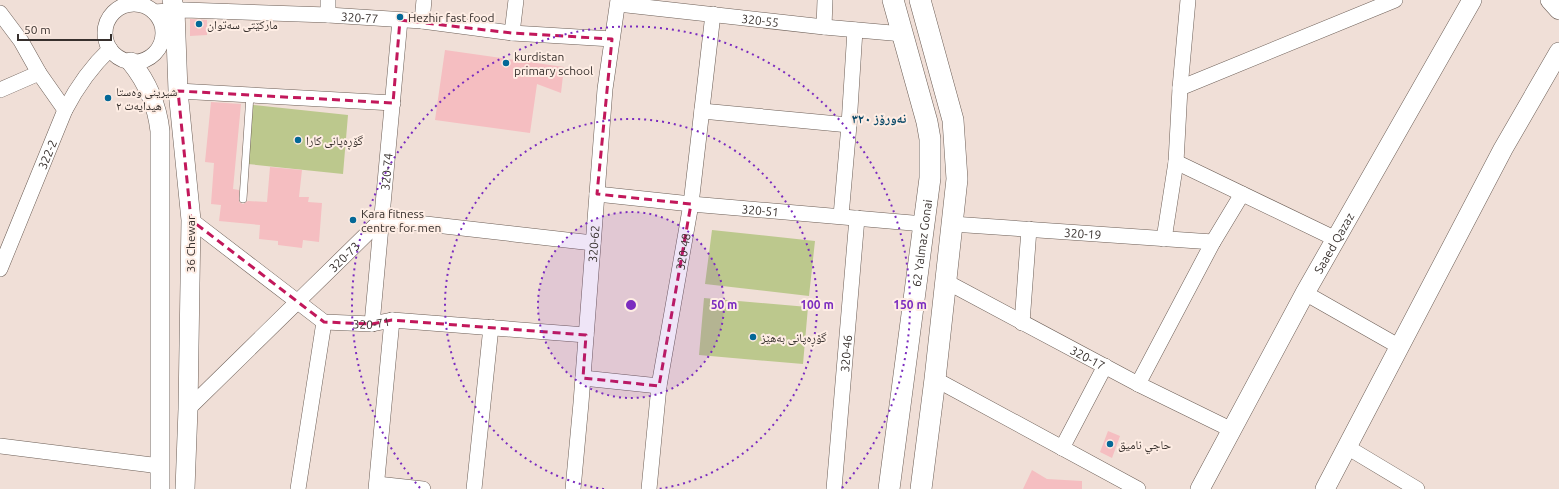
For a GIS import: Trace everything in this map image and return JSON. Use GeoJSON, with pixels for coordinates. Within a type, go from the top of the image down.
{"type":"FeatureCollection","features":[{"type":"Feature","properties":{"kind":"main road","name":"62 Yalmaz Gonai"},"geometry":{"type":"LineString","coordinates":[[889,489],[930,178],[930,139],[893,0]]}},
{"type":"Feature","properties":{"kind":"main road"},"geometry":{"type":"LineString","coordinates":[[920,0],[953,120],[957,179],[935,379],[921,489]]}},
{"type":"Feature","properties":{"kind":"main road"},"geometry":{"type":"LineString","coordinates":[[914,75],[938,67]]}},
{"type":"Feature","properties":{"kind":"street"},"geometry":{"type":"LineString","coordinates":[[422,21],[424,0]]}},
{"type":"Feature","properties":{"kind":"street"},"geometry":{"type":"LineString","coordinates":[[512,33],[516,0]]}},
{"type":"Feature","properties":{"kind":"street"},"geometry":{"type":"LineString","coordinates":[[824,27],[825,0]]}},
{"type":"Feature","properties":{"kind":"street"},"geometry":{"type":"LineString","coordinates":[[1164,240],[1176,162],[1180,88],[1188,0]]}},
{"type":"Feature","properties":{"kind":"street"},"geometry":{"type":"LineString","coordinates":[[1180,88],[1395,0]]}},
{"type":"Feature","properties":{"kind":"street","name":"Saaed Qazaz"},"geometry":{"type":"LineString","coordinates":[[1200,489],[1306,292],[1472,0]]}},
{"type":"Feature","properties":{"kind":"street"},"geometry":{"type":"LineString","coordinates":[[1550,0],[1559,10]]}},
{"type":"Feature","properties":{"kind":"street","name":"320-55"},"geometry":{"type":"LineString","coordinates":[[618,2],[824,27],[902,34]]}},
{"type":"Feature","properties":{"kind":"street","name":"320-62"},"geometry":{"type":"LineString","coordinates":[[573,489],[605,89],[618,2]]}},
{"type":"Feature","properties":{"kind":"street"},"geometry":{"type":"LineString","coordinates":[[120,3],[147,7],[154,12],[160,21],[162,30],[162,40],[157,50],[150,57],[141,61],[131,62],[115,56],[106,42],[105,33],[106,25],[120,3]]}},
{"type":"Feature","properties":{"kind":"street","name":"320-77"},"geometry":{"type":"LineString","coordinates":[[154,12],[173,5],[328,7],[400,20],[422,21],[512,33],[612,39]]}},
{"type":"Feature","properties":{"kind":"street","name":"36 Chewar"},"geometry":{"type":"LineString","coordinates":[[173,5],[178,91],[191,220],[188,409],[185,489]]}},
{"type":"Feature","properties":{"kind":"street"},"geometry":{"type":"LineString","coordinates":[[0,13],[21,41],[39,73],[65,110]]}},
{"type":"Feature","properties":{"kind":"street","name":"320-48"},"geometry":{"type":"LineString","coordinates":[[649,489],[659,386],[691,204],[713,14]]}},
{"type":"Feature","properties":{"kind":"street","name":"320-74"},"geometry":{"type":"LineString","coordinates":[[372,324],[400,20]]}},
{"type":"Feature","properties":{"kind":"street"},"geometry":{"type":"LineString","coordinates":[[162,30],[171,40],[176,51]]}},
{"type":"Feature","properties":{"kind":"street"},"geometry":{"type":"LineString","coordinates":[[841,216],[855,30]]}},
{"type":"Feature","properties":{"kind":"street","name":"322-2"},"geometry":{"type":"LineString","coordinates":[[0,268],[65,110],[84,77],[96,62],[110,49]]}},
{"type":"Feature","properties":{"kind":"street"},"geometry":{"type":"LineString","coordinates":[[1325,489],[1503,149],[1559,52]]}},
{"type":"Feature","properties":{"kind":"street"},"geometry":{"type":"LineString","coordinates":[[131,62],[139,72],[152,94],[156,106],[160,131],[160,489]]}},
{"type":"Feature","properties":{"kind":"street"},"geometry":{"type":"LineString","coordinates":[[0,90],[39,73]]}},
{"type":"Feature","properties":{"kind":"street"},"geometry":{"type":"LineString","coordinates":[[178,91],[393,103]]}},
{"type":"Feature","properties":{"kind":"street"},"geometry":{"type":"LineString","coordinates":[[702,111],[849,125]]}},
{"type":"Feature","properties":{"kind":"street"},"geometry":{"type":"LineString","coordinates":[[1176,162],[1336,239]]}},
{"type":"Feature","properties":{"kind":"street","name":"320-51"},"geometry":{"type":"LineString","coordinates":[[597,194],[691,204],[924,224]]}},
{"type":"Feature","properties":{"kind":"street"},"geometry":{"type":"LineString","coordinates":[[1138,384],[1213,242],[1242,194]]}},
{"type":"Feature","properties":{"kind":"street","name":"320-46"},"geometry":{"type":"LineString","coordinates":[[834,489],[857,218]]}},
{"type":"Feature","properties":{"kind":"street"},"geometry":{"type":"LineString","coordinates":[[382,219],[593,243]]}},
{"type":"Feature","properties":{"kind":"street","name":"320-73"},"geometry":{"type":"LineString","coordinates":[[188,409],[382,219]]}},
{"type":"Feature","properties":{"kind":"street"},"geometry":{"type":"LineString","coordinates":[[191,220],[324,322],[298,489]]}},
{"type":"Feature","properties":{"kind":"street","name":"320-19"},"geometry":{"type":"LineString","coordinates":[[952,224],[1164,240],[1213,242]]}},
{"type":"Feature","properties":{"kind":"street"},"geometry":{"type":"LineString","coordinates":[[1022,323],[1029,229]]}},
{"type":"Feature","properties":{"kind":"street","name":"320-17"},"geometry":{"type":"LineString","coordinates":[[945,281],[1138,384],[1232,430]]}},
{"type":"Feature","properties":{"kind":"street"},"geometry":{"type":"LineString","coordinates":[[1306,292],[1400,347]]}},
{"type":"Feature","properties":{"kind":"street"},"geometry":{"type":"LineString","coordinates":[[392,320],[376,487],[423,489]]}},
{"type":"Feature","properties":{"kind":"street","name":"320-71"},"geometry":{"type":"LineString","coordinates":[[324,322],[372,324],[392,320],[491,326],[586,335]]}},
{"type":"Feature","properties":{"kind":"street"},"geometry":{"type":"LineString","coordinates":[[474,489],[491,326]]}},
{"type":"Feature","properties":{"kind":"street"},"geometry":{"type":"LineString","coordinates":[[1062,448],[1105,366]]}},
{"type":"Feature","properties":{"kind":"street"},"geometry":{"type":"LineString","coordinates":[[583,378],[659,386]]}},
{"type":"Feature","properties":{"kind":"street"},"geometry":{"type":"LineString","coordinates":[[935,379],[1138,489]]}},
{"type":"Feature","properties":{"kind":"street"},"geometry":{"type":"LineString","coordinates":[[0,446],[160,466]]}},
{"type":"Feature","properties":{"kind":"street"},"geometry":{"type":"LineString","coordinates":[[1347,447],[1417,489]]}},
{"type":"Feature","properties":{"kind":"lane"},"geometry":{"type":"LineString","coordinates":[[243,199],[250,95]]}},
{"type":"Feature","properties":{"kind":"highlighted area"},"geometry":{"type":"Polygon","coordinates":[[[400,20],[512,33],[612,39],[597,194],[691,204],[659,386],[583,378],[586,335],[392,320],[372,324],[324,322],[191,220],[178,91],[393,103],[400,20]]]}},
{"type":"Feature","properties":{"kind":"green space","name":"گۆڕەپانی کارا"},"geometry":{"type":"Polygon","coordinates":[[[253,105],[348,115],[343,174],[248,164],[253,105]]]}},
{"type":"Feature","properties":{"kind":"green space"},"geometry":{"type":"Polygon","coordinates":[[[712,230],[815,241],[809,296],[705,284],[712,230]]]}},
{"type":"Feature","properties":{"kind":"green space","name":"گۆڕەپانی بەهێز"},"geometry":{"type":"Polygon","coordinates":[[[704,298],[808,307],[803,364],[699,355],[704,298]]]}},
{"type":"Feature","properties":{"kind":"building","name":"مارکێتی سەتوان"},"geometry":{"type":"Polygon","coordinates":[[[190,19],[207,20],[207,35],[190,36],[190,19]]]}},
{"type":"Feature","properties":{"kind":"building"},"geometry":{"type":"Polygon","coordinates":[[[445,50],[564,67],[561,93],[537,84],[530,133],[435,120],[445,50]]]}},
{"type":"Feature","properties":{"kind":"building"},"geometry":{"type":"Polygon","coordinates":[[[211,102],[241,104],[233,189],[239,190],[239,202],[243,204],[248,201],[267,202],[270,167],[302,170],[299,197],[309,197],[308,202],[322,203],[319,242],[303,240],[302,248],[278,245],[278,241],[259,239],[260,225],[219,221],[221,205],[211,204],[214,163],[205,162],[211,102]]]}},
{"type":"Feature","properties":{"kind":"building","name":"حاجي ناميق"},"geometry":{"type":"Polygon","coordinates":[[[1108,431],[1120,436],[1112,458],[1100,452],[1108,431]]]}},
{"type":"Feature","properties":{"kind":"building"},"geometry":{"type":"Polygon","coordinates":[[[1032,470],[1047,479],[1082,481],[1082,489],[1023,489],[1032,470]]]}},
{"type":"Feature","properties":{"kind":"place","name":"Hezhir fast food"},"geometry":{"type":"Point","coordinates":[400,17]}},
{"type":"Feature","properties":{"kind":"place","name":"مارکێتی سەتوان"},"geometry":{"type":"Point","coordinates":[199,24]}},
{"type":"Feature","properties":{"kind":"place","name":"kurdistan primary school"},"geometry":{"type":"Point","coordinates":[506,63]}},
{"type":"Feature","properties":{"kind":"place","name":"شیرینی وەستا هیدایەت ٢"},"geometry":{"type":"Point","coordinates":[108,98]}},
{"type":"Feature","properties":{"kind":"place","name":"گۆڕەپانی کارا"},"geometry":{"type":"Point","coordinates":[298,140]}},
{"type":"Feature","properties":{"kind":"place","name":"Kara fitness centre for men"},"geometry":{"type":"Point","coordinates":[353,220]}},
{"type":"Feature","properties":{"kind":"place","name":"گۆڕەپانی بەهێز"},"geometry":{"type":"Point","coordinates":[753,337]}},
{"type":"Feature","properties":{"kind":"place","name":"حاجي ناميق"},"geometry":{"type":"Point","coordinates":[1110,444]}},
{"type":"Feature","properties":{"kind":"district","name":"نەورۆز ٣٢٠"},"geometry":{"type":"Point","coordinates":[879,118]}}]}
